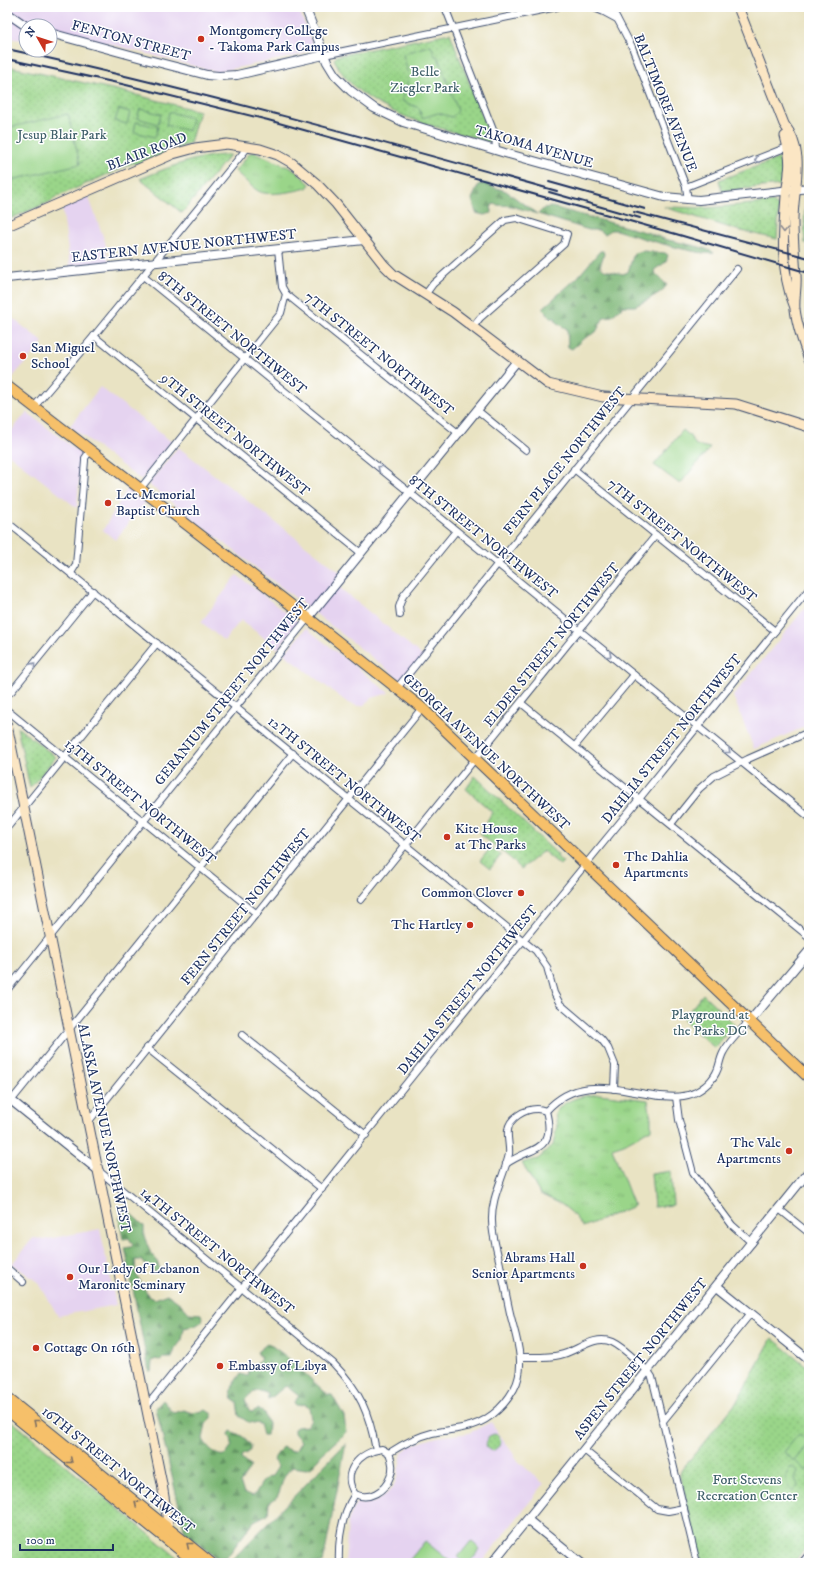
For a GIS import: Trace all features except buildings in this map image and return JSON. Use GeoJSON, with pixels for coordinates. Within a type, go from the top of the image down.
{"type":"FeatureCollection","features":[{"type":"Feature","properties":{"kind":"main road"},"geometry":{"type":"LineString","coordinates":[[738,7],[784,124],[788,129],[791,146],[798,164],[793,222],[796,275],[795,308]]}},
{"type":"Feature","properties":{"kind":"main road","name":"BLAIR ROAD"},"geometry":{"type":"LineString","coordinates":[[7,226],[173,154],[214,145],[227,144],[248,147],[278,155],[305,173],[336,204],[393,274],[449,309],[542,381],[554,387],[597,396],[736,404],[809,427]]}},
{"type":"Feature","properties":{"kind":"main road"},"geometry":{"type":"LineString","coordinates":[[791,146],[790,170],[786,191],[784,256],[788,291],[795,308],[801,335],[809,359]]}},
{"type":"Feature","properties":{"kind":"main road","name":"GEORGIA AVENUE NORTHWEST"},"geometry":{"type":"LineString","coordinates":[[7,386],[308,618],[422,708],[809,1078]]}},
{"type":"Feature","properties":{"kind":"main road","name":"ALASKA AVENUE NORTHWEST"},"geometry":{"type":"LineString","coordinates":[[7,725],[9,745],[24,808],[89,1121],[162,1484],[168,1522],[165,1532]]}},
{"type":"Feature","properties":{"kind":"main road","name":"16TH STREET NORTHWEST"},"geometry":{"type":"LineString","coordinates":[[7,1398],[165,1532],[196,1563]]}},
{"type":"Feature","properties":{"kind":"main road","name":"16TH STREET NORTHWEST"},"geometry":{"type":"LineString","coordinates":[[7,1410],[165,1532],[210,1563]]}},
{"type":"Feature","properties":{"kind":"street","name":"TAKOMA AVENUE"},"geometry":{"type":"LineString","coordinates":[[305,7],[324,55],[335,75],[351,91],[374,108],[403,122],[496,150],[664,197],[688,200]]}},
{"type":"Feature","properties":{"kind":"street"},"geometry":{"type":"LineString","coordinates":[[445,7],[495,135],[496,150]]}},
{"type":"Feature","properties":{"kind":"street"},"geometry":{"type":"LineString","coordinates":[[324,55],[557,7]]}},
{"type":"Feature","properties":{"kind":"street"},"geometry":{"type":"LineString","coordinates":[[592,7],[618,20]]}},
{"type":"Feature","properties":{"kind":"street","name":"BALTIMORE AVENUE"},"geometry":{"type":"LineString","coordinates":[[611,7],[636,57],[686,187]]}},
{"type":"Feature","properties":{"kind":"street"},"geometry":{"type":"LineString","coordinates":[[7,13],[18,21]]}},
{"type":"Feature","properties":{"kind":"street","name":"FENTON STREET"},"geometry":{"type":"LineString","coordinates":[[58,35],[155,62],[207,75],[219,76],[237,75],[324,55]]}},
{"type":"Feature","properties":{"kind":"street"},"geometry":{"type":"LineString","coordinates":[[791,146],[686,187],[688,200],[809,188]]}},
{"type":"Feature","properties":{"kind":"street"},"geometry":{"type":"LineString","coordinates":[[34,406],[94,336],[248,147]]}},
{"type":"Feature","properties":{"kind":"street"},"geometry":{"type":"LineString","coordinates":[[425,294],[433,284],[505,220],[516,218],[567,234],[564,244],[480,318],[473,327]]}},
{"type":"Feature","properties":{"kind":"street","name":"EASTERN AVENUE NORTHWEST"},"geometry":{"type":"LineString","coordinates":[[7,278],[364,240]]}},
{"type":"Feature","properties":{"kind":"street"},"geometry":{"type":"LineString","coordinates":[[140,489],[279,317],[284,308],[286,294],[282,287],[278,249]]}},
{"type":"Feature","properties":{"kind":"street","name":"FERN PLACE NORTHWEST"},"geometry":{"type":"LineString","coordinates":[[397,688],[738,269]]}},
{"type":"Feature","properties":{"kind":"street","name":"8TH STREET NORTHWEST"},"geometry":{"type":"LineString","coordinates":[[142,276],[809,817]]}},
{"type":"Feature","properties":{"kind":"street","name":"7TH STREET NORTHWEST"},"geometry":{"type":"LineString","coordinates":[[286,294],[458,433]]}},
{"type":"Feature","properties":{"kind":"street","name":"9TH STREET NORTHWEST"},"geometry":{"type":"LineString","coordinates":[[94,336],[362,553]]}},
{"type":"Feature","properties":{"kind":"street","name":"GERANIUM STREET NORTHWEST"},"geometry":{"type":"LineString","coordinates":[[7,990],[517,361]]}},
{"type":"Feature","properties":{"kind":"street"},"geometry":{"type":"LineString","coordinates":[[477,410],[526,450]]}},
{"type":"Feature","properties":{"kind":"street"},"geometry":{"type":"LineString","coordinates":[[71,573],[76,565],[84,461],[90,451]]}},
{"type":"Feature","properties":{"kind":"street","name":"7TH STREET NORTHWEST"},"geometry":{"type":"LineString","coordinates":[[574,469],[775,631]]}},
{"type":"Feature","properties":{"kind":"street","name":"12TH STREET NORTHWEST"},"geometry":{"type":"LineString","coordinates":[[7,522],[536,951],[545,963],[551,976],[554,993],[560,1004],[601,1039],[608,1048],[615,1065],[614,1089]]}},
{"type":"Feature","properties":{"kind":"street"},"geometry":{"type":"LineString","coordinates":[[400,615],[399,607],[402,596],[456,531]]}},
{"type":"Feature","properties":{"kind":"street","name":"ELDER STREET NORTHWEST"},"geometry":{"type":"LineString","coordinates":[[361,900],[656,535]]}},
{"type":"Feature","properties":{"kind":"street","name":"DAHLIA STREET NORTHWEST"},"geometry":{"type":"LineString","coordinates":[[146,1407],[809,589]]}},
{"type":"Feature","properties":{"kind":"street"},"geometry":{"type":"LineString","coordinates":[[7,693],[11,692],[93,591]]}},
{"type":"Feature","properties":{"kind":"street"},"geometry":{"type":"LineString","coordinates":[[7,828],[157,643]]}},
{"type":"Feature","properties":{"kind":"street"},"geometry":{"type":"LineString","coordinates":[[575,746],[634,675]]}},
{"type":"Feature","properties":{"kind":"street"},"geometry":{"type":"LineString","coordinates":[[521,703],[809,937]]}},
{"type":"Feature","properties":{"kind":"street","name":"FERN STREET NORTHWEST"},"geometry":{"type":"LineString","coordinates":[[89,1121],[422,708]]}},
{"type":"Feature","properties":{"kind":"street","name":"13TH STREET NORTHWEST"},"geometry":{"type":"LineString","coordinates":[[7,710],[257,914]]}},
{"type":"Feature","properties":{"kind":"street"},"geometry":{"type":"LineString","coordinates":[[671,824],[699,789],[709,780],[741,762],[809,732]]}},
{"type":"Feature","properties":{"kind":"street"},"geometry":{"type":"LineString","coordinates":[[8,1102],[293,753]]}},
{"type":"Feature","properties":{"kind":"street"},"geometry":{"type":"LineString","coordinates":[[389,1453],[413,1439],[433,1433],[468,1427],[481,1422],[493,1414],[503,1404],[514,1389],[519,1372],[520,1350],[510,1314],[492,1224],[494,1199],[506,1164],[509,1149],[508,1129],[514,1118],[524,1112],[537,1109],[546,1110],[560,1098],[575,1090],[592,1087],[676,1097],[694,1093],[710,1082],[717,1070],[723,1052],[809,951]]}},
{"type":"Feature","properties":{"kind":"street"},"geometry":{"type":"LineString","coordinates":[[242,1036],[366,1135]]}},
{"type":"Feature","properties":{"kind":"street"},"geometry":{"type":"LineString","coordinates":[[147,1048],[322,1189]]}},
{"type":"Feature","properties":{"kind":"street"},"geometry":{"type":"LineString","coordinates":[[676,1097],[679,1120],[693,1173],[732,1225],[752,1243]]}},
{"type":"Feature","properties":{"kind":"street","name":"14TH STREET NORTHWEST"},"geometry":{"type":"LineString","coordinates":[[8,1102],[99,1171],[321,1352],[347,1378],[362,1401],[370,1422],[376,1450]]}},
{"type":"Feature","properties":{"kind":"street"},"geometry":{"type":"LineString","coordinates":[[506,1164],[520,1156],[535,1151],[547,1138],[549,1129],[546,1110]]}},
{"type":"Feature","properties":{"kind":"street"},"geometry":{"type":"LineString","coordinates":[[509,1149],[520,1156]]}},
{"type":"Feature","properties":{"kind":"street","name":"ASPEN STREET NORTHWEST"},"geometry":{"type":"LineString","coordinates":[[492,1563],[809,1172]]}},
{"type":"Feature","properties":{"kind":"street"},"geometry":{"type":"LineString","coordinates":[[779,1209],[809,1233]]}},
{"type":"Feature","properties":{"kind":"street"},"geometry":{"type":"LineString","coordinates":[[7,1268],[23,1282]]}},
{"type":"Feature","properties":{"kind":"street"},"geometry":{"type":"LineString","coordinates":[[717,1286],[809,1360]]}},
{"type":"Feature","properties":{"kind":"street"},"geometry":{"type":"LineString","coordinates":[[663,1421],[751,1313]]}},
{"type":"Feature","properties":{"kind":"street"},"geometry":{"type":"LineString","coordinates":[[520,1357],[551,1357],[562,1355],[587,1344],[603,1340],[612,1342],[648,1371],[652,1377],[697,1563]]}},
{"type":"Feature","properties":{"kind":"street"},"geometry":{"type":"LineString","coordinates":[[382,1449],[389,1453],[392,1472],[386,1485],[378,1492],[368,1496],[355,1494],[349,1482],[352,1468],[360,1458],[376,1450],[382,1449]]}},
{"type":"Feature","properties":{"kind":"street"},"geometry":{"type":"LineString","coordinates":[[584,1450],[657,1509],[668,1511],[684,1508]]}},
{"type":"Feature","properties":{"kind":"street"},"geometry":{"type":"LineString","coordinates":[[339,1563],[339,1545],[342,1527],[348,1506],[355,1494]]}},
{"type":"Feature","properties":{"kind":"street"},"geometry":{"type":"LineString","coordinates":[[528,1520],[582,1563]]}},
{"type":"Feature","properties":{"kind":"street"},"geometry":{"type":"LineString","coordinates":[[803,1563],[809,1556]]}},
{"type":"Feature","properties":{"kind":"shaded area","name":"Montgomery College - Takoma Park Campus"},"geometry":{"type":"Polygon","coordinates":[[[7,7],[298,7],[313,45],[301,55],[216,72],[58,30],[58,18],[18,18],[18,39],[7,38],[7,7]]]}},
{"type":"Feature","properties":{"kind":"shaded area"},"geometry":{"type":"Polygon","coordinates":[[[88,195],[105,242],[109,262],[70,266],[62,206],[88,195]]]}},
{"type":"Feature","properties":{"kind":"shaded area"},"geometry":{"type":"Polygon","coordinates":[[[7,240],[11,273],[7,273],[7,240]]]}},
{"type":"Feature","properties":{"kind":"shaded area"},"geometry":{"type":"Polygon","coordinates":[[[7,314],[43,342],[12,378],[7,374],[7,314]]]}},
{"type":"Feature","properties":{"kind":"shaded area"},"geometry":{"type":"Polygon","coordinates":[[[100,387],[172,442],[141,480],[70,426],[100,387]]]}},
{"type":"Feature","properties":{"kind":"shaded area"},"geometry":{"type":"Polygon","coordinates":[[[27,412],[81,454],[77,508],[7,453],[7,436],[27,412]]]}},
{"type":"Feature","properties":{"kind":"shaded area"},"geometry":{"type":"Polygon","coordinates":[[[178,447],[340,572],[340,588],[425,658],[405,683],[148,484],[178,447]]]}},
{"type":"Feature","properties":{"kind":"shaded area"},"geometry":{"type":"Polygon","coordinates":[[[127,489],[145,503],[115,540],[103,530],[127,489]]]}},
{"type":"Feature","properties":{"kind":"shaded area"},"geometry":{"type":"Polygon","coordinates":[[[237,575],[298,622],[278,649],[241,620],[224,641],[201,622],[237,575]]]}},
{"type":"Feature","properties":{"kind":"shaded area"},"geometry":{"type":"Polygon","coordinates":[[[809,603],[809,725],[754,749],[733,696],[809,603]]]}},
{"type":"Feature","properties":{"kind":"shaded area"},"geometry":{"type":"Polygon","coordinates":[[[306,628],[389,693],[372,698],[364,705],[358,706],[348,703],[284,654],[306,628]]]}},
{"type":"Feature","properties":{"kind":"shaded area","name":"Our Lady of Lebanon Maronite Seminary"},"geometry":{"type":"Polygon","coordinates":[[[100,1229],[116,1305],[58,1316],[39,1283],[12,1264],[33,1238],[48,1239],[100,1229]]]}},
{"type":"Feature","properties":{"kind":"shaded area"},"geometry":{"type":"Polygon","coordinates":[[[491,1422],[519,1462],[544,1484],[481,1563],[345,1563],[348,1521],[356,1503],[364,1504],[375,1502],[393,1487],[397,1478],[402,1453],[409,1446],[437,1437],[469,1433],[491,1422]]]}},
{"type":"Feature","properties":{"kind":"green space","name":"Belle Ziegler Park"},"geometry":{"type":"Polygon","coordinates":[[[450,33],[491,139],[490,142],[425,123],[380,105],[361,93],[346,77],[334,59],[337,56],[450,33]]]}},
{"type":"Feature","properties":{"kind":"green space"},"geometry":{"type":"Polygon","coordinates":[[[431,45],[435,56],[438,57],[458,111],[452,117],[438,113],[422,118],[419,108],[402,101],[409,77],[403,54],[431,45]]]}},
{"type":"Feature","properties":{"kind":"green space","name":"Jesup Blair Park"},"geometry":{"type":"Polygon","coordinates":[[[7,66],[121,91],[199,111],[190,143],[139,164],[133,163],[54,198],[52,201],[7,220],[7,66]]]}},
{"type":"Feature","properties":{"kind":"green space"},"geometry":{"type":"Polygon","coordinates":[[[119,109],[130,112],[127,124],[115,121],[119,109]]]}},
{"type":"Feature","properties":{"kind":"green space"},"geometry":{"type":"Polygon","coordinates":[[[140,109],[161,114],[158,124],[137,118],[140,109]]]}},
{"type":"Feature","properties":{"kind":"green space"},"geometry":{"type":"Polygon","coordinates":[[[169,112],[192,118],[189,131],[166,125],[169,112]]]}},
{"type":"Feature","properties":{"kind":"green space"},"geometry":{"type":"Polygon","coordinates":[[[68,114],[80,164],[7,181],[7,128],[68,114]]]}},
{"type":"Feature","properties":{"kind":"green space"},"geometry":{"type":"Polygon","coordinates":[[[136,122],[158,127],[155,137],[134,132],[136,122]]]}},
{"type":"Feature","properties":{"kind":"green space"},"geometry":{"type":"Polygon","coordinates":[[[254,152],[295,170],[310,184],[307,188],[282,193],[263,193],[258,191],[235,171],[250,153],[254,152]]]}},
{"type":"Feature","properties":{"kind":"green space"},"geometry":{"type":"Polygon","coordinates":[[[230,155],[182,213],[140,179],[195,159],[230,155]]]}},
{"type":"Feature","properties":{"kind":"green space"},"geometry":{"type":"Polygon","coordinates":[[[783,157],[782,185],[722,191],[719,180],[783,157]]]}},
{"type":"Feature","properties":{"kind":"green space"},"geometry":{"type":"Polygon","coordinates":[[[479,184],[488,184],[506,191],[537,214],[512,206],[493,204],[491,208],[492,213],[484,215],[476,213],[472,199],[479,184]]]}},
{"type":"Feature","properties":{"kind":"green space"},"geometry":{"type":"Polygon","coordinates":[[[809,197],[809,244],[805,243],[804,220],[805,207],[809,197]]]}},
{"type":"Feature","properties":{"kind":"green space"},"geometry":{"type":"Polygon","coordinates":[[[773,202],[779,207],[777,239],[737,230],[664,207],[708,208],[773,202]]]}},
{"type":"Feature","properties":{"kind":"green space"},"geometry":{"type":"Polygon","coordinates":[[[552,207],[649,233],[664,239],[698,247],[714,253],[696,252],[682,249],[616,230],[611,230],[605,234],[598,230],[589,230],[538,214],[544,208],[552,207]]]}},
{"type":"Feature","properties":{"kind":"green space"},"geometry":{"type":"Polygon","coordinates":[[[600,251],[603,251],[604,254],[600,266],[604,270],[623,274],[628,272],[634,253],[643,251],[665,253],[668,255],[666,262],[654,270],[667,285],[662,291],[649,299],[635,306],[623,306],[612,316],[604,317],[596,332],[583,339],[572,349],[568,347],[567,329],[557,323],[555,318],[550,318],[543,308],[577,278],[600,251]]]}},
{"type":"Feature","properties":{"kind":"green space"},"geometry":{"type":"Polygon","coordinates":[[[683,430],[689,435],[696,445],[710,448],[680,484],[654,465],[683,430]]]}},
{"type":"Feature","properties":{"kind":"green space"},"geometry":{"type":"Polygon","coordinates":[[[17,727],[56,757],[30,788],[17,727]]]}},
{"type":"Feature","properties":{"kind":"green space"},"geometry":{"type":"Polygon","coordinates":[[[475,776],[558,855],[557,857],[563,862],[560,865],[543,851],[521,869],[510,858],[480,834],[492,812],[466,789],[475,776]]]}},
{"type":"Feature","properties":{"kind":"green space"},"geometry":{"type":"Polygon","coordinates":[[[491,847],[501,855],[490,869],[480,861],[491,847]]]}},
{"type":"Feature","properties":{"kind":"green space","name":"Playground at the Parks DC"},"geometry":{"type":"Polygon","coordinates":[[[703,994],[734,1024],[715,1048],[683,1019],[703,994]]]}},
{"type":"Feature","properties":{"kind":"green space"},"geometry":{"type":"Polygon","coordinates":[[[599,1094],[648,1100],[651,1129],[624,1144],[612,1148],[634,1206],[583,1227],[571,1212],[561,1204],[540,1194],[522,1163],[538,1159],[553,1145],[557,1126],[555,1114],[558,1109],[574,1099],[599,1094]]]}},
{"type":"Feature","properties":{"kind":"green space"},"geometry":{"type":"Polygon","coordinates":[[[671,1171],[673,1205],[654,1207],[651,1174],[671,1171]]]}},
{"type":"Feature","properties":{"kind":"green space"},"geometry":{"type":"Polygon","coordinates":[[[125,1212],[131,1214],[144,1226],[144,1236],[151,1254],[156,1259],[161,1271],[153,1271],[141,1260],[135,1260],[136,1274],[149,1297],[155,1299],[167,1294],[181,1304],[189,1313],[201,1314],[203,1321],[195,1326],[184,1328],[182,1340],[175,1349],[172,1358],[162,1358],[161,1361],[156,1359],[152,1361],[151,1371],[149,1371],[125,1248],[133,1245],[129,1238],[123,1239],[119,1218],[125,1212]]]}},
{"type":"Feature","properties":{"kind":"green space","name":"Fort Stevens Recreation Center"},"geometry":{"type":"Polygon","coordinates":[[[772,1338],[809,1368],[809,1544],[793,1563],[702,1563],[679,1473],[736,1403],[772,1338]]]}},
{"type":"Feature","properties":{"kind":"green space"},"geometry":{"type":"Polygon","coordinates":[[[268,1343],[287,1357],[328,1395],[332,1395],[344,1416],[346,1432],[321,1455],[311,1468],[306,1469],[293,1467],[289,1470],[277,1496],[269,1503],[268,1514],[254,1521],[227,1557],[222,1559],[215,1557],[185,1532],[156,1408],[163,1400],[169,1409],[174,1413],[184,1410],[193,1413],[206,1410],[212,1414],[212,1418],[206,1424],[203,1439],[207,1446],[218,1454],[225,1455],[231,1448],[232,1442],[229,1434],[231,1431],[245,1439],[251,1448],[248,1452],[242,1455],[241,1458],[251,1466],[240,1483],[244,1492],[253,1496],[263,1481],[272,1476],[278,1467],[273,1460],[282,1447],[292,1451],[296,1450],[301,1441],[294,1433],[294,1429],[297,1427],[307,1426],[311,1419],[309,1407],[304,1404],[295,1405],[293,1403],[299,1396],[286,1386],[268,1399],[268,1394],[258,1391],[252,1393],[245,1400],[249,1410],[252,1412],[258,1409],[264,1413],[268,1424],[267,1435],[263,1435],[260,1424],[248,1422],[239,1416],[237,1402],[234,1401],[232,1397],[233,1387],[241,1374],[247,1376],[249,1375],[248,1371],[252,1369],[261,1359],[257,1352],[268,1343]]]}},
{"type":"Feature","properties":{"kind":"green space"},"geometry":{"type":"Polygon","coordinates":[[[7,1417],[184,1563],[7,1563],[7,1417]]]}},
{"type":"Feature","properties":{"kind":"green space"},"geometry":{"type":"Polygon","coordinates":[[[494,1434],[498,1435],[501,1441],[499,1446],[493,1451],[485,1447],[489,1436],[494,1434]]]}},
{"type":"Feature","properties":{"kind":"green space"},"geometry":{"type":"Polygon","coordinates":[[[799,1434],[809,1442],[794,1461],[784,1452],[799,1434]]]}},
{"type":"Feature","properties":{"kind":"green space"},"geometry":{"type":"Polygon","coordinates":[[[346,1443],[323,1563],[229,1563],[346,1443]]]}},
{"type":"Feature","properties":{"kind":"green space"},"geometry":{"type":"Polygon","coordinates":[[[809,1444],[809,1467],[806,1471],[795,1461],[809,1444]]]}},
{"type":"Feature","properties":{"kind":"green space"},"geometry":{"type":"Polygon","coordinates":[[[791,1467],[798,1472],[795,1479],[798,1485],[792,1491],[786,1479],[787,1473],[791,1467]]]}},
{"type":"Feature","properties":{"kind":"green space"},"geometry":{"type":"Polygon","coordinates":[[[425,1541],[452,1563],[407,1563],[425,1541]]]}},
{"type":"Feature","properties":{"kind":"green space"},"geometry":{"type":"Polygon","coordinates":[[[471,1541],[480,1549],[469,1563],[465,1563],[458,1557],[471,1541]]]}},
{"type":"Feature","properties":{"kind":"railway"},"geometry":{"type":"LineString","coordinates":[[7,49],[76,64],[214,98],[352,134],[557,191]]}},
{"type":"Feature","properties":{"kind":"railway"},"geometry":{"type":"LineString","coordinates":[[7,59],[122,84],[268,120],[676,234],[809,273]]}},
{"type":"Feature","properties":{"kind":"railway"},"geometry":{"type":"LineString","coordinates":[[549,182],[645,209]]}},
{"type":"Feature","properties":{"kind":"railway"},"geometry":{"type":"LineString","coordinates":[[549,192],[640,218]]}},
{"type":"Feature","properties":{"kind":"railway"},"geometry":{"type":"LineString","coordinates":[[634,212],[809,258]]}},
{"type":"Feature","properties":{"kind":"place","name":"Montgomery College - Takoma Park Campus"},"geometry":{"type":"Point","coordinates":[201,39]}},
{"type":"Feature","properties":{"kind":"place","name":"San Miguel School"},"geometry":{"type":"Point","coordinates":[23,356]}},
{"type":"Feature","properties":{"kind":"place","name":"Lee Memorial Baptist Church"},"geometry":{"type":"Point","coordinates":[108,503]}},
{"type":"Feature","properties":{"kind":"place","name":"Kite House at The Parks"},"geometry":{"type":"Point","coordinates":[447,837]}},
{"type":"Feature","properties":{"kind":"place","name":"The Dahlia Apartments"},"geometry":{"type":"Point","coordinates":[616,865]}},
{"type":"Feature","properties":{"kind":"place","name":"Common Clover"},"geometry":{"type":"Point","coordinates":[521,893]}},
{"type":"Feature","properties":{"kind":"place","name":"The Hartley"},"geometry":{"type":"Point","coordinates":[470,925]}},
{"type":"Feature","properties":{"kind":"place","name":"The Vale Apartments"},"geometry":{"type":"Point","coordinates":[789,1151]}},
{"type":"Feature","properties":{"kind":"place","name":"Abrams Hall Senior Apartments"},"geometry":{"type":"Point","coordinates":[583,1266]}},
{"type":"Feature","properties":{"kind":"place","name":"Our Lady of Lebanon Maronite Seminary"},"geometry":{"type":"Point","coordinates":[70,1277]}},
{"type":"Feature","properties":{"kind":"place","name":"Cottage On 16th"},"geometry":{"type":"Point","coordinates":[36,1348]}},
{"type":"Feature","properties":{"kind":"place","name":"Embassy of Libya"},"geometry":{"type":"Point","coordinates":[220,1366]}}]}
